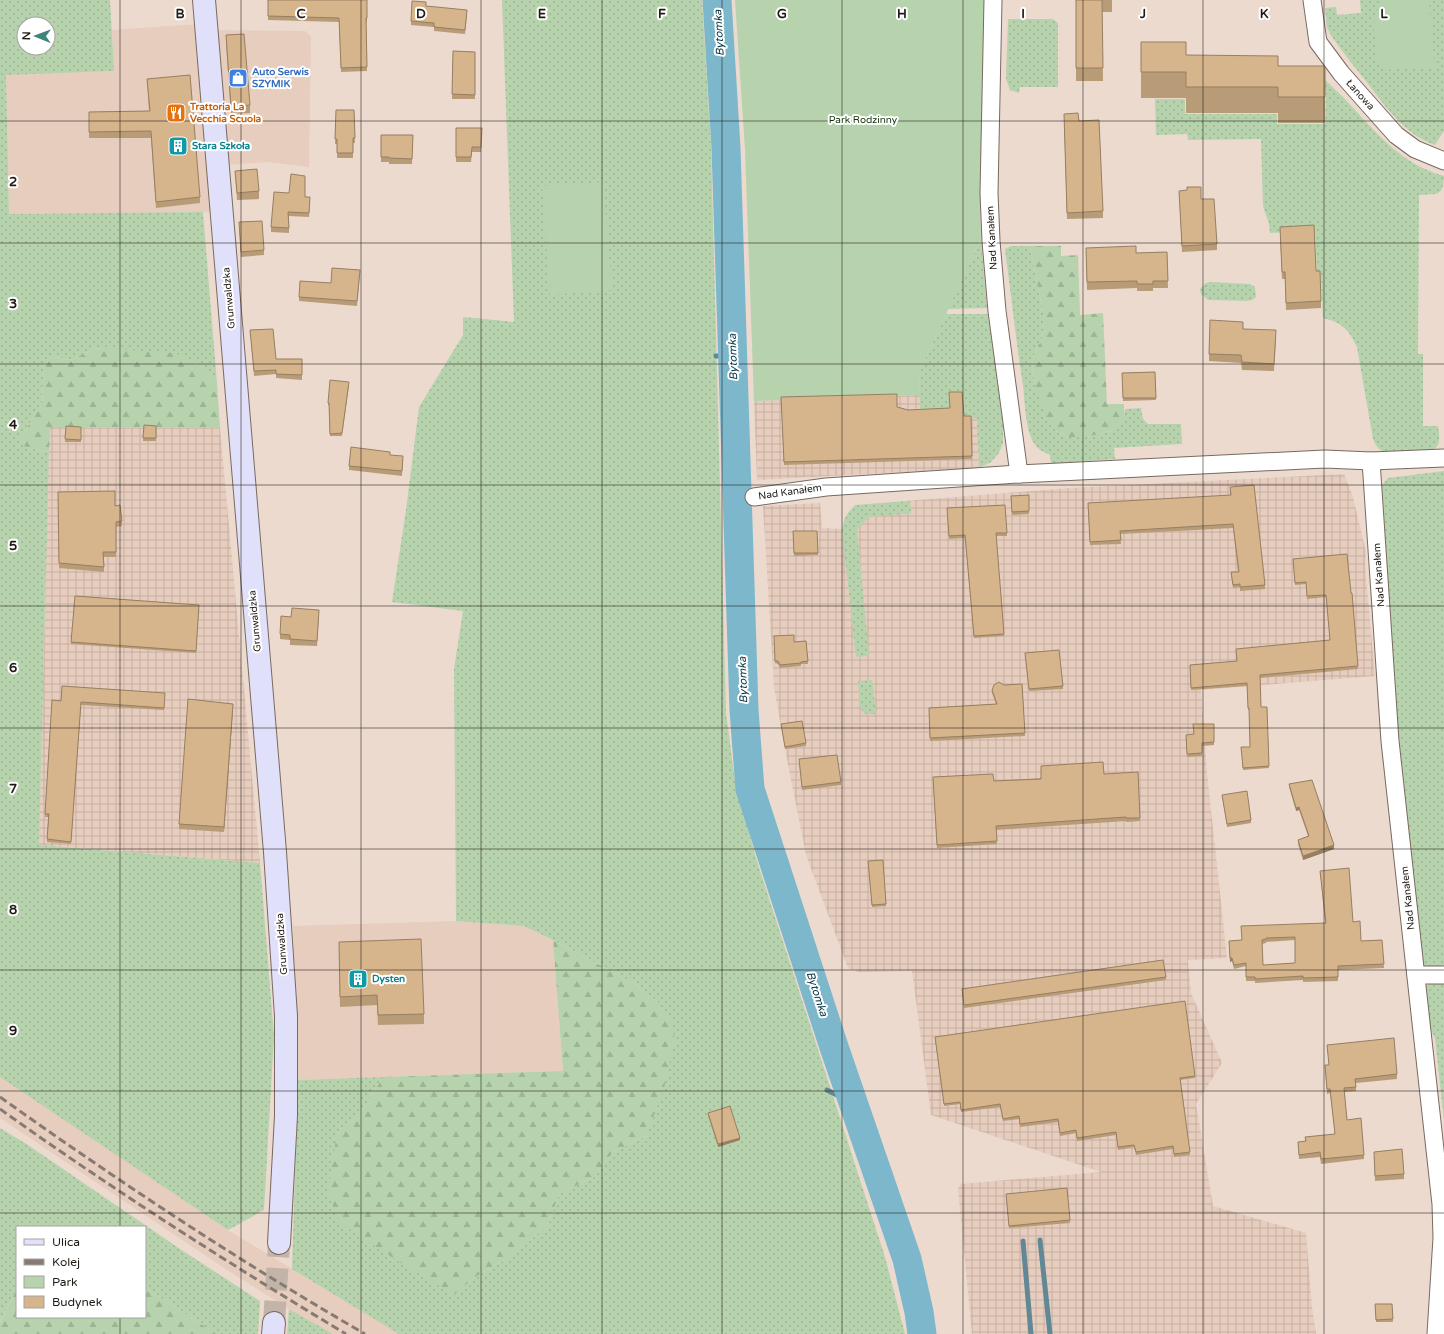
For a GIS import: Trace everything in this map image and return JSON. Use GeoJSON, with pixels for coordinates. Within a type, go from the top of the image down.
{"type":"FeatureCollection","features":[{"type":"Feature","properties":{"kind":"street","name":"Grunwaldzka"},"geometry":{"type":"LineString","coordinates":[[204,0],[276,858],[286,1016],[286,1116],[279,1243]]}},
{"type":"Feature","properties":{"kind":"street","name":"Nad Kanałem"},"geometry":{"type":"LineString","coordinates":[[992,0],[989,192],[991,241],[997,311],[1019,474]]}},
{"type":"Feature","properties":{"kind":"street","name":"Łanowa"},"geometry":{"type":"LineString","coordinates":[[1312,0],[1318,42],[1341,73],[1396,135],[1415,149],[1444,161]]}},
{"type":"Feature","properties":{"kind":"street","name":"Nad Kanałem"},"geometry":{"type":"LineString","coordinates":[[754,497],[826,487],[1019,474],[1326,459],[1371,461],[1444,458]]}},
{"type":"Feature","properties":{"kind":"street","name":"Nad Kanałem"},"geometry":{"type":"LineString","coordinates":[[1371,461],[1390,741],[1442,1204],[1442,1238],[1436,1334]]}},
{"type":"Feature","properties":{"kind":"street"},"geometry":{"type":"LineString","coordinates":[[1416,975],[1444,975]]}},
{"type":"Feature","properties":{"kind":"shaded area"},"geometry":{"type":"Polygon","coordinates":[[[199,24],[214,212],[9,214],[6,74],[114,71],[112,30],[199,24]]]}},
{"type":"Feature","properties":{"kind":"shaded area"},"geometry":{"type":"Polygon","coordinates":[[[214,30],[305,31],[311,36],[309,167],[266,162],[227,165],[214,30]]]}},
{"type":"Feature","properties":{"kind":"shaded area"},"geometry":{"type":"Polygon","coordinates":[[[920,395],[920,412],[936,419],[978,418],[979,468],[757,480],[754,401],[920,395]]]}},
{"type":"Feature","properties":{"kind":"shaded area"},"geometry":{"type":"Polygon","coordinates":[[[49,427],[220,428],[260,863],[39,845],[49,427]]]}},
{"type":"Feature","properties":{"kind":"shaded area"},"geometry":{"type":"Polygon","coordinates":[[[1344,474],[1353,497],[1366,552],[1365,566],[1375,676],[1201,690],[1207,773],[1227,958],[1188,960],[1191,993],[1222,1063],[1196,1104],[1213,1206],[1306,1233],[1312,1307],[1316,1334],[972,1334],[958,1189],[961,1184],[1101,1172],[931,1115],[912,971],[858,972],[848,968],[806,855],[785,749],[774,687],[763,506],[820,503],[822,528],[845,529],[867,504],[1070,488],[1344,474]]]}},
{"type":"Feature","properties":{"kind":"shaded area"},"geometry":{"type":"Polygon","coordinates":[[[456,921],[524,926],[553,940],[563,1071],[298,1080],[293,926],[456,921]]]}},
{"type":"Feature","properties":{"kind":"shaded area"},"geometry":{"type":"Polygon","coordinates":[[[0,1077],[228,1230],[399,1334],[333,1334],[289,1309],[224,1268],[0,1118],[0,1077]]]}},
{"type":"Feature","properties":{"kind":"green space"},"geometry":{"type":"Polygon","coordinates":[[[0,0],[110,0],[114,71],[6,75],[9,214],[203,212],[217,383],[193,361],[97,348],[70,360],[56,357],[44,360],[42,403],[21,438],[25,447],[49,452],[39,845],[260,863],[274,1036],[264,1210],[228,1230],[0,1077],[0,0]]]}},
{"type":"Feature","properties":{"kind":"green space"},"geometry":{"type":"Polygon","coordinates":[[[502,0],[702,0],[711,145],[726,713],[736,788],[757,861],[885,1257],[905,1334],[399,1334],[292,1269],[298,1080],[383,1077],[364,1108],[337,1133],[454,1294],[472,1279],[514,1254],[548,1225],[559,1194],[594,1177],[613,1152],[646,1136],[658,1002],[635,984],[524,926],[456,921],[454,669],[463,611],[392,602],[406,510],[419,407],[463,335],[463,317],[514,322],[502,0]]]}},
{"type":"Feature","properties":{"kind":"green space","name":"Park Rodzinny"},"geometry":{"type":"Polygon","coordinates":[[[735,0],[985,0],[983,145],[980,206],[981,239],[919,372],[920,395],[754,401],[745,149],[735,0]]]}},
{"type":"Feature","properties":{"kind":"green space"},"geometry":{"type":"Polygon","coordinates":[[[1360,0],[1444,0],[1444,131],[1435,145],[1414,134],[1396,118],[1380,100],[1332,37],[1327,28],[1325,8],[1336,7],[1337,15],[1361,13],[1360,0]]]}},
{"type":"Feature","properties":{"kind":"green space"},"geometry":{"type":"Polygon","coordinates":[[[1384,0],[1429,0],[1435,67],[1383,70],[1377,62],[1373,18],[1384,0]]]}},
{"type":"Feature","properties":{"kind":"green space"},"geometry":{"type":"Polygon","coordinates":[[[1008,19],[1053,19],[1058,23],[1058,87],[1020,87],[1019,93],[1010,90],[1006,79],[1008,19]]]}},
{"type":"Feature","properties":{"kind":"green space"},"geometry":{"type":"Polygon","coordinates":[[[1314,69],[1389,145],[1401,155],[1428,171],[1444,176],[1442,188],[1438,193],[1419,195],[1418,354],[1423,354],[1423,426],[1438,426],[1439,443],[1432,450],[1392,453],[1380,450],[1375,444],[1357,347],[1348,331],[1335,322],[1323,318],[1321,276],[1317,276],[1315,231],[1270,233],[1269,224],[1263,206],[1261,139],[1188,140],[1187,134],[1156,135],[1155,99],[1185,99],[1185,114],[1277,114],[1277,124],[1325,124],[1326,91],[1309,91],[1314,69]]]}},
{"type":"Feature","properties":{"kind":"green space"},"geometry":{"type":"Polygon","coordinates":[[[603,182],[612,290],[550,295],[542,186],[603,182]]]}},
{"type":"Feature","properties":{"kind":"green space"},"geometry":{"type":"Polygon","coordinates":[[[981,239],[987,308],[948,309],[981,239]]]}},
{"type":"Feature","properties":{"kind":"green space"},"geometry":{"type":"Polygon","coordinates":[[[1011,246],[1030,246],[1044,318],[1042,339],[1035,352],[1032,366],[1035,383],[1056,431],[1068,437],[1087,437],[1111,431],[1120,423],[1125,409],[1141,408],[1143,419],[1148,424],[1181,424],[1182,444],[1114,448],[1115,459],[1058,463],[1051,463],[1050,455],[1035,445],[1030,434],[1027,420],[1005,249],[1011,246]]]}},
{"type":"Feature","properties":{"kind":"green space"},"geometry":{"type":"Polygon","coordinates":[[[1030,246],[1061,246],[1061,256],[1078,255],[1080,315],[1103,313],[1107,404],[1124,404],[1124,415],[1120,423],[1111,431],[1087,437],[1068,437],[1056,431],[1046,417],[1035,383],[1032,366],[1035,352],[1042,339],[1044,318],[1030,246]]]}},
{"type":"Feature","properties":{"kind":"green space"},"geometry":{"type":"Polygon","coordinates":[[[1206,283],[1250,284],[1255,287],[1256,297],[1247,301],[1208,300],[1201,294],[1200,289],[1206,283]]]}},
{"type":"Feature","properties":{"kind":"green space"},"geometry":{"type":"Polygon","coordinates":[[[946,314],[988,314],[1003,420],[1003,443],[999,453],[991,462],[979,468],[977,418],[955,419],[920,412],[919,372],[946,314]]]}},
{"type":"Feature","properties":{"kind":"green space"},"geometry":{"type":"Polygon","coordinates":[[[97,348],[175,353],[193,361],[217,383],[220,428],[50,427],[49,452],[25,447],[21,438],[42,403],[44,360],[56,357],[70,360],[97,348]]]}},
{"type":"Feature","properties":{"kind":"green space"},"geometry":{"type":"Polygon","coordinates":[[[1444,471],[1444,970],[1428,968],[1423,965],[1403,821],[1381,486],[1388,478],[1444,471]]]}},
{"type":"Feature","properties":{"kind":"green space"},"geometry":{"type":"Polygon","coordinates":[[[910,501],[911,513],[869,517],[857,530],[869,656],[856,657],[842,530],[844,520],[855,505],[910,501]]]}},
{"type":"Feature","properties":{"kind":"green space"},"geometry":{"type":"Polygon","coordinates":[[[872,680],[876,714],[864,714],[860,706],[858,681],[872,680]]]}},
{"type":"Feature","properties":{"kind":"green space"},"geometry":{"type":"Polygon","coordinates":[[[553,940],[635,984],[658,1002],[671,1021],[675,1041],[663,1092],[646,1136],[613,1152],[594,1177],[559,1194],[548,1225],[514,1254],[472,1279],[454,1295],[390,1256],[339,1222],[328,1191],[337,1133],[364,1108],[383,1077],[563,1071],[553,940]]]}},
{"type":"Feature","properties":{"kind":"green space"},"geometry":{"type":"Polygon","coordinates":[[[1444,982],[1444,1121],[1435,1038],[1425,1019],[1425,987],[1430,983],[1444,982]]]}},
{"type":"Feature","properties":{"kind":"green space"},"geometry":{"type":"Polygon","coordinates":[[[0,1128],[28,1145],[183,1251],[260,1301],[258,1334],[217,1334],[146,1289],[146,1226],[16,1226],[16,1290],[0,1322],[0,1128]]]}},
{"type":"Feature","properties":{"kind":"green space"},"geometry":{"type":"Polygon","coordinates":[[[146,1289],[217,1334],[0,1334],[0,1323],[16,1290],[16,1318],[146,1318],[146,1289]]]}},
{"type":"Feature","properties":{"kind":"green space"},"geometry":{"type":"Polygon","coordinates":[[[289,1309],[333,1334],[287,1334],[289,1309]]]}},
{"type":"Feature","properties":{"kind":"building"},"geometry":{"type":"Polygon","coordinates":[[[268,0],[367,0],[367,67],[341,68],[339,18],[268,16],[268,0]]]}},
{"type":"Feature","properties":{"kind":"building"},"geometry":{"type":"Polygon","coordinates":[[[1076,0],[1102,0],[1103,68],[1076,68],[1076,0]]]}},
{"type":"Feature","properties":{"kind":"building"},"geometry":{"type":"Polygon","coordinates":[[[412,1],[426,2],[426,6],[467,10],[465,30],[434,27],[434,23],[411,21],[412,1]]]}},
{"type":"Feature","properties":{"kind":"building","name":"Auto Serwis SZYMIK"},"geometry":{"type":"Polygon","coordinates":[[[244,34],[250,105],[231,107],[226,35],[244,34]]]}},
{"type":"Feature","properties":{"kind":"building"},"geometry":{"type":"Polygon","coordinates":[[[1141,42],[1186,42],[1186,55],[1278,56],[1278,66],[1325,66],[1325,97],[1278,97],[1278,87],[1186,87],[1186,72],[1141,72],[1141,42]]]}},
{"type":"Feature","properties":{"kind":"building"},"geometry":{"type":"Polygon","coordinates":[[[453,51],[475,52],[475,95],[452,94],[453,51]]]}},
{"type":"Feature","properties":{"kind":"building","name":"Stara Szkoła"},"geometry":{"type":"Polygon","coordinates":[[[190,75],[200,197],[156,202],[151,131],[89,132],[89,112],[150,111],[147,79],[190,75]]]}},
{"type":"Feature","properties":{"kind":"building"},"geometry":{"type":"Polygon","coordinates":[[[336,110],[354,110],[355,138],[353,138],[353,153],[337,153],[337,139],[335,139],[336,110]]]}},
{"type":"Feature","properties":{"kind":"building"},"geometry":{"type":"Polygon","coordinates":[[[1078,113],[1079,121],[1099,120],[1103,211],[1067,213],[1064,114],[1078,113]]]}},
{"type":"Feature","properties":{"kind":"building"},"geometry":{"type":"Polygon","coordinates":[[[456,128],[482,128],[481,147],[472,147],[471,157],[456,157],[456,128]]]}},
{"type":"Feature","properties":{"kind":"building"},"geometry":{"type":"Polygon","coordinates":[[[381,135],[413,135],[412,159],[381,157],[381,135]]]}},
{"type":"Feature","properties":{"kind":"building"},"geometry":{"type":"Polygon","coordinates":[[[257,169],[259,191],[237,193],[235,171],[257,169]]]}},
{"type":"Feature","properties":{"kind":"building"},"geometry":{"type":"Polygon","coordinates":[[[291,174],[305,176],[305,197],[310,197],[309,213],[288,212],[289,228],[271,227],[274,192],[289,193],[291,174]]]}},
{"type":"Feature","properties":{"kind":"building"},"geometry":{"type":"Polygon","coordinates":[[[1187,187],[1201,187],[1201,199],[1214,199],[1217,244],[1182,246],[1179,191],[1187,190],[1187,187]]]}},
{"type":"Feature","properties":{"kind":"building"},"geometry":{"type":"Polygon","coordinates":[[[262,221],[264,250],[241,252],[239,222],[262,221]]]}},
{"type":"Feature","properties":{"kind":"building"},"geometry":{"type":"Polygon","coordinates":[[[1314,225],[1316,271],[1320,271],[1321,301],[1286,303],[1285,272],[1282,272],[1280,227],[1314,225]]]}},
{"type":"Feature","properties":{"kind":"building"},"geometry":{"type":"Polygon","coordinates":[[[1136,246],[1136,253],[1167,252],[1168,281],[1153,281],[1153,284],[1137,284],[1137,281],[1087,282],[1086,248],[1136,246]]]}},
{"type":"Feature","properties":{"kind":"building"},"geometry":{"type":"Polygon","coordinates":[[[332,268],[360,270],[357,301],[299,297],[300,281],[331,283],[332,268]]]}},
{"type":"Feature","properties":{"kind":"building"},"geometry":{"type":"Polygon","coordinates":[[[1210,320],[1243,322],[1243,329],[1276,330],[1274,364],[1242,362],[1241,355],[1209,354],[1210,320]]]}},
{"type":"Feature","properties":{"kind":"building"},"geometry":{"type":"Polygon","coordinates":[[[273,329],[276,359],[302,359],[302,375],[276,374],[276,370],[254,371],[250,330],[273,329]]]}},
{"type":"Feature","properties":{"kind":"building"},"geometry":{"type":"Polygon","coordinates":[[[1155,372],[1156,398],[1123,398],[1122,373],[1155,372]]]}},
{"type":"Feature","properties":{"kind":"building"},"geometry":{"type":"Polygon","coordinates":[[[330,380],[349,382],[342,433],[330,434],[328,403],[330,380]]]}},
{"type":"Feature","properties":{"kind":"building"},"geometry":{"type":"Polygon","coordinates":[[[949,392],[962,392],[964,416],[971,416],[972,456],[784,462],[781,397],[897,394],[897,407],[908,410],[950,408],[949,392]]]}},
{"type":"Feature","properties":{"kind":"building"},"geometry":{"type":"Polygon","coordinates":[[[144,425],[156,426],[156,438],[143,438],[144,425]]]}},
{"type":"Feature","properties":{"kind":"building"},"geometry":{"type":"Polygon","coordinates":[[[66,426],[81,427],[81,440],[65,439],[66,426]]]}},
{"type":"Feature","properties":{"kind":"building"},"geometry":{"type":"Polygon","coordinates":[[[351,447],[390,452],[390,455],[403,456],[402,471],[349,466],[351,447]]]}},
{"type":"Feature","properties":{"kind":"building"},"geometry":{"type":"Polygon","coordinates":[[[1254,485],[1265,585],[1240,587],[1240,584],[1233,585],[1231,572],[1239,572],[1233,524],[1120,531],[1121,540],[1090,542],[1088,503],[1231,495],[1230,487],[1254,485]]]}},
{"type":"Feature","properties":{"kind":"building"},"geometry":{"type":"Polygon","coordinates":[[[115,491],[115,506],[120,505],[122,521],[116,522],[116,552],[103,552],[104,567],[59,563],[58,492],[115,491]]]}},
{"type":"Feature","properties":{"kind":"building"},"geometry":{"type":"Polygon","coordinates":[[[1029,495],[1029,511],[1012,512],[1011,496],[1029,495]]]}},
{"type":"Feature","properties":{"kind":"building"},"geometry":{"type":"Polygon","coordinates":[[[1005,505],[1007,533],[996,533],[1004,634],[974,636],[965,535],[949,536],[947,508],[1005,505]]]}},
{"type":"Feature","properties":{"kind":"building"},"geometry":{"type":"Polygon","coordinates":[[[793,531],[817,531],[818,553],[794,553],[793,531]]]}},
{"type":"Feature","properties":{"kind":"building"},"geometry":{"type":"Polygon","coordinates":[[[1347,554],[1358,666],[1260,675],[1261,707],[1267,707],[1269,766],[1243,768],[1241,747],[1250,747],[1247,683],[1191,688],[1190,665],[1237,661],[1236,649],[1330,640],[1326,595],[1307,596],[1306,582],[1295,583],[1293,559],[1347,554]]]}},
{"type":"Feature","properties":{"kind":"building"},"geometry":{"type":"Polygon","coordinates":[[[75,596],[199,605],[196,651],[71,642],[75,596]]]}},
{"type":"Feature","properties":{"kind":"building"},"geometry":{"type":"Polygon","coordinates":[[[292,608],[319,610],[317,641],[290,639],[290,635],[280,634],[281,616],[291,617],[292,608]]]}},
{"type":"Feature","properties":{"kind":"building"},"geometry":{"type":"Polygon","coordinates":[[[794,635],[794,642],[806,641],[808,661],[780,665],[778,661],[775,661],[774,636],[794,635]]]}},
{"type":"Feature","properties":{"kind":"building"},"geometry":{"type":"Polygon","coordinates":[[[1059,650],[1063,686],[1029,689],[1025,653],[1059,650]]]}},
{"type":"Feature","properties":{"kind":"building"},"geometry":{"type":"Polygon","coordinates":[[[999,682],[1004,685],[1022,684],[1025,733],[930,738],[929,708],[997,704],[992,690],[994,685],[999,682]]]}},
{"type":"Feature","properties":{"kind":"building"},"geometry":{"type":"Polygon","coordinates":[[[62,686],[165,693],[164,708],[81,702],[71,842],[47,839],[49,814],[45,814],[52,700],[61,701],[62,686]]]}},
{"type":"Feature","properties":{"kind":"building"},"geometry":{"type":"Polygon","coordinates":[[[188,699],[233,704],[224,827],[179,824],[188,699]]]}},
{"type":"Feature","properties":{"kind":"building"},"geometry":{"type":"Polygon","coordinates":[[[802,721],[806,743],[785,747],[781,724],[802,721]]]}},
{"type":"Feature","properties":{"kind":"building"},"geometry":{"type":"Polygon","coordinates":[[[1193,724],[1214,724],[1214,742],[1202,743],[1202,753],[1187,754],[1186,735],[1194,734],[1193,724]]]}},
{"type":"Feature","properties":{"kind":"building"},"geometry":{"type":"Polygon","coordinates":[[[837,755],[841,782],[802,787],[799,759],[837,755]]]}},
{"type":"Feature","properties":{"kind":"building"},"geometry":{"type":"Polygon","coordinates":[[[1103,762],[1104,774],[1138,772],[1140,818],[1126,817],[996,826],[997,841],[937,845],[933,777],[993,774],[994,781],[1041,779],[1041,766],[1103,762]]]}},
{"type":"Feature","properties":{"kind":"building"},"geometry":{"type":"Polygon","coordinates":[[[1312,780],[1334,845],[1303,856],[1298,840],[1309,836],[1299,807],[1296,808],[1289,784],[1312,780]]]}},
{"type":"Feature","properties":{"kind":"building"},"geometry":{"type":"Polygon","coordinates":[[[1247,791],[1251,820],[1227,824],[1222,795],[1247,791]]]}},
{"type":"Feature","properties":{"kind":"building"},"geometry":{"type":"Polygon","coordinates":[[[883,860],[886,904],[872,905],[868,861],[883,860]]]}},
{"type":"Feature","properties":{"kind":"building"},"geometry":{"type":"Polygon","coordinates":[[[1349,868],[1353,922],[1360,921],[1361,941],[1382,940],[1384,964],[1338,966],[1338,977],[1303,978],[1303,976],[1255,979],[1255,977],[1246,977],[1246,963],[1234,965],[1232,958],[1230,958],[1229,941],[1242,940],[1241,926],[1326,923],[1320,871],[1349,868]],[[1295,937],[1266,938],[1262,940],[1263,965],[1295,963],[1295,937]]]}},
{"type":"Feature","properties":{"kind":"building"},"geometry":{"type":"Polygon","coordinates":[[[421,939],[424,1014],[378,1015],[377,995],[340,997],[339,942],[421,939]]]}},
{"type":"Feature","properties":{"kind":"building"},"geometry":{"type":"Polygon","coordinates":[[[1163,960],[1166,977],[964,1005],[962,989],[1163,960]]]}},
{"type":"Feature","properties":{"kind":"building"},"geometry":{"type":"Polygon","coordinates":[[[1185,1001],[1195,1076],[1180,1078],[1190,1152],[1174,1154],[1173,1146],[1136,1152],[1134,1145],[1118,1147],[1116,1132],[1077,1138],[1076,1130],[1060,1133],[1058,1119],[1020,1124],[1019,1116],[1003,1119],[1000,1104],[961,1110],[960,1102],[944,1104],[935,1037],[1185,1001]]]}},
{"type":"Feature","properties":{"kind":"building"},"geometry":{"type":"Polygon","coordinates":[[[1394,1038],[1397,1074],[1355,1079],[1356,1087],[1344,1088],[1347,1120],[1361,1118],[1364,1155],[1321,1159],[1320,1152],[1299,1155],[1298,1142],[1306,1141],[1305,1137],[1335,1134],[1330,1089],[1327,1089],[1325,1065],[1329,1065],[1327,1045],[1394,1038]]]}},
{"type":"Feature","properties":{"kind":"building"},"geometry":{"type":"Polygon","coordinates":[[[730,1106],[740,1138],[718,1144],[708,1113],[730,1106]]]}},
{"type":"Feature","properties":{"kind":"building"},"geometry":{"type":"Polygon","coordinates":[[[1402,1149],[1404,1174],[1375,1176],[1374,1152],[1402,1149]]]}},
{"type":"Feature","properties":{"kind":"building"},"geometry":{"type":"Polygon","coordinates":[[[1067,1188],[1070,1220],[1009,1226],[1006,1194],[1067,1188]]]}},
{"type":"Feature","properties":{"kind":"building"},"geometry":{"type":"Polygon","coordinates":[[[1375,1304],[1392,1304],[1393,1319],[1376,1320],[1375,1304]]]}},
{"type":"Feature","properties":{"kind":"waterway","name":"Bytomka"},"geometry":{"type":"LineString","coordinates":[[717,0],[726,148],[744,710],[750,789],[834,1047],[907,1259],[919,1312],[922,1334]]}},
{"type":"Feature","properties":{"kind":"waterway"},"geometry":{"type":"LineString","coordinates":[[716,356],[733,356]]}},
{"type":"Feature","properties":{"kind":"waterway"},"geometry":{"type":"LineString","coordinates":[[827,1090],[853,1103]]}},
{"type":"Feature","properties":{"kind":"waterway"},"geometry":{"type":"LineString","coordinates":[[1040,1240],[1050,1334]]}},
{"type":"Feature","properties":{"kind":"waterway"},"geometry":{"type":"LineString","coordinates":[[1023,1241],[1031,1334]]}},
{"type":"Feature","properties":{"kind":"tunnel"},"geometry":{"type":"LineString","coordinates":[[274,1323],[279,1243]]}},
{"type":"Feature","properties":{"kind":"railway"},"geometry":{"type":"LineString","coordinates":[[0,1097],[180,1220],[271,1278],[365,1334]]}},
{"type":"Feature","properties":{"kind":"railway"},"geometry":{"type":"LineString","coordinates":[[0,1109],[42,1139],[171,1225],[346,1334]]}},
{"type":"Feature","properties":{"kind":"place","name":"Auto Serwis SZYMIK"},"geometry":{"type":"Point","coordinates":[238,78]}},
{"type":"Feature","properties":{"kind":"place","name":"Trattoria La Vecchia Scuola"},"geometry":{"type":"Point","coordinates":[176,113]}},
{"type":"Feature","properties":{"kind":"place","name":"Stara Szkoła"},"geometry":{"type":"Point","coordinates":[178,146]}},
{"type":"Feature","properties":{"kind":"place","name":"Dysten"},"geometry":{"type":"Point","coordinates":[358,979]}}]}
